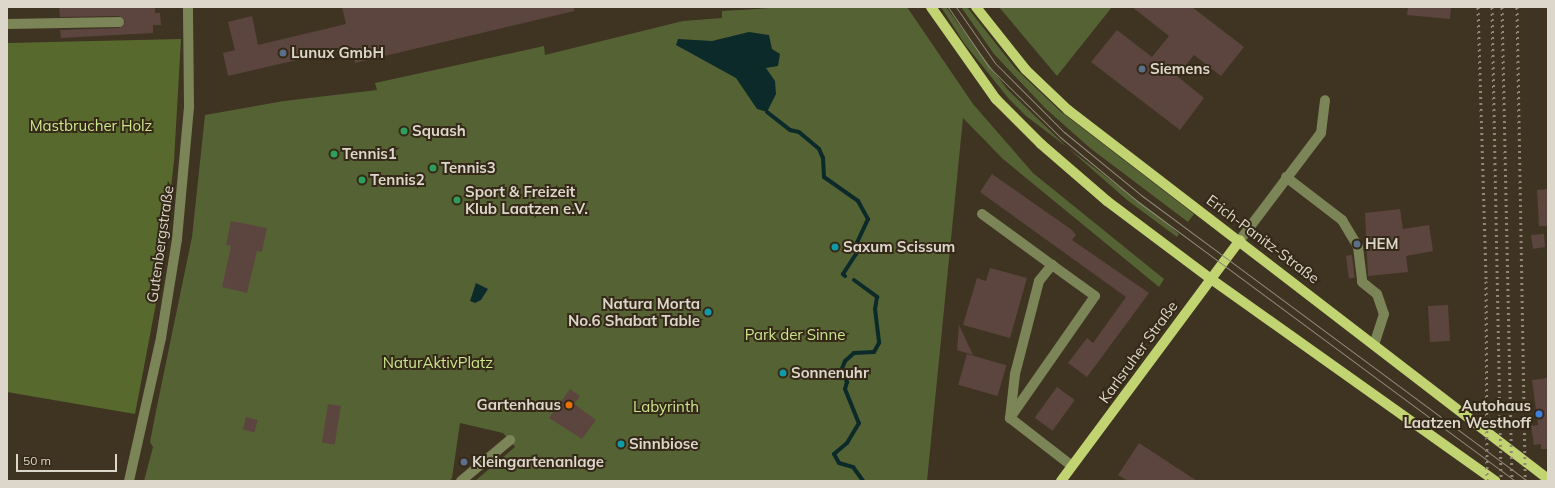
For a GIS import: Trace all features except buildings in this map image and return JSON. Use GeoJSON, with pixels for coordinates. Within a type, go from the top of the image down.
{"type":"FeatureCollection","features":[{"type":"Feature","properties":{"kind":"main road"},"geometry":{"type":"LineString","coordinates":[[931,7],[996,99],[1041,144],[1107,201],[1211,279],[1495,481]]}},
{"type":"Feature","properties":{"kind":"main road","name":"Erich-Panitz-Straße"},"geometry":{"type":"LineString","coordinates":[[976,7],[1026,70],[1068,110],[1240,240],[1548,479]]}},
{"type":"Feature","properties":{"kind":"main road","name":"Karlsruher Straße"},"geometry":{"type":"LineString","coordinates":[[1061,481],[1240,240]]}},
{"type":"Feature","properties":{"kind":"street","name":"Gutenbergstraße"},"geometry":{"type":"LineString","coordinates":[[129,481],[158,353],[177,238],[189,106],[188,7]]}},
{"type":"Feature","properties":{"kind":"street"},"geometry":{"type":"LineString","coordinates":[[7,24],[119,22]]}},
{"type":"Feature","properties":{"kind":"street"},"geometry":{"type":"LineString","coordinates":[[1240,240],[1286,176],[1321,133],[1325,100]]}},
{"type":"Feature","properties":{"kind":"street"},"geometry":{"type":"LineString","coordinates":[[1286,176],[1342,220],[1358,247],[1362,282],[1377,294],[1384,314],[1374,344]]}},
{"type":"Feature","properties":{"kind":"street"},"geometry":{"type":"LineString","coordinates":[[982,214],[1095,296],[1010,418]]}},
{"type":"Feature","properties":{"kind":"street"},"geometry":{"type":"LineString","coordinates":[[1010,418],[1015,374],[1039,281],[1052,265]]}},
{"type":"Feature","properties":{"kind":"street"},"geometry":{"type":"LineString","coordinates":[[1010,418],[1072,466]]}},
{"type":"Feature","properties":{"kind":"street"},"geometry":{"type":"LineString","coordinates":[[461,481],[510,440]]}},
{"type":"Feature","properties":{"kind":"green space"},"geometry":{"type":"Polygon","coordinates":[[[787,7],[907,7],[973,104],[1033,173],[1164,279],[1159,287],[1003,159],[963,118],[927,481],[475,481],[515,447],[503,433],[460,423],[452,478],[449,481],[144,481],[153,447],[150,442],[192,237],[205,115],[284,101],[377,90],[375,83],[544,46],[545,55],[683,21],[722,18],[722,11],[787,7]]]}},
{"type":"Feature","properties":{"kind":"green space"},"geometry":{"type":"Polygon","coordinates":[[[941,7],[946,7],[1007,89],[1067,147],[1026,116],[1009,99],[964,43],[941,7]]]}},
{"type":"Feature","properties":{"kind":"green space"},"geometry":{"type":"Polygon","coordinates":[[[961,7],[967,7],[1015,68],[1060,111],[1194,214],[1188,222],[1090,148],[1045,108],[994,54],[961,7]]]}},
{"type":"Feature","properties":{"kind":"green space"},"geometry":{"type":"Polygon","coordinates":[[[999,7],[1112,7],[1057,76],[999,7]]]}},
{"type":"Feature","properties":{"kind":"green space","name":"Mastbrucher Holz"},"geometry":{"type":"Polygon","coordinates":[[[181,39],[174,161],[161,277],[135,414],[7,392],[7,43],[181,39]]]}},
{"type":"Feature","properties":{"kind":"green space"},"geometry":{"type":"Polygon","coordinates":[[[1068,148],[1162,219],[1179,234],[1177,237],[1127,200],[1068,148]]]}},
{"type":"Feature","properties":{"kind":"water"},"geometry":{"type":"Polygon","coordinates":[[[749,32],[769,35],[772,49],[780,54],[778,66],[766,68],[775,81],[776,94],[767,112],[757,109],[736,78],[676,45],[678,39],[712,41],[749,32]]]}},
{"type":"Feature","properties":{"kind":"water"},"geometry":{"type":"Polygon","coordinates":[[[476,283],[488,289],[481,300],[475,303],[470,301],[476,283]]]}},
{"type":"Feature","properties":{"kind":"waterway"},"geometry":{"type":"LineString","coordinates":[[767,112],[790,130],[799,132],[819,149],[823,158],[824,177],[858,201],[868,219],[857,243],[856,254],[843,274],[845,276]]}},
{"type":"Feature","properties":{"kind":"waterway"},"geometry":{"type":"LineString","coordinates":[[854,280],[877,297],[875,309],[879,343],[874,352],[854,353],[845,361],[841,371],[847,382],[845,389],[859,423],[847,443],[834,454],[839,463],[853,467],[863,481]]}},
{"type":"Feature","properties":{"kind":"tram line"},"geometry":{"type":"LineString","coordinates":[[948,7],[989,67],[1060,137],[1137,201],[1515,481]]}},
{"type":"Feature","properties":{"kind":"tram line"},"geometry":{"type":"LineString","coordinates":[[956,7],[995,63],[1064,132],[1141,195],[1527,481]]}},
{"type":"Feature","properties":{"kind":"railway"},"geometry":{"type":"LineString","coordinates":[[1478,7],[1486,281],[1487,481]]}},
{"type":"Feature","properties":{"kind":"railway"},"geometry":{"type":"LineString","coordinates":[[1492,7],[1501,481]]}},
{"type":"Feature","properties":{"kind":"railway"},"geometry":{"type":"LineString","coordinates":[[1502,7],[1512,481]]}},
{"type":"Feature","properties":{"kind":"railway"},"geometry":{"type":"LineString","coordinates":[[1517,7],[1525,481]]}},
{"type":"Feature","properties":{"kind":"place","name":"Lunux GmbH"},"geometry":{"type":"Point","coordinates":[283,53]}},
{"type":"Feature","properties":{"kind":"place","name":"Siemens"},"geometry":{"type":"Point","coordinates":[1142,69]}},
{"type":"Feature","properties":{"kind":"place","name":"Squash"},"geometry":{"type":"Point","coordinates":[404,131]}},
{"type":"Feature","properties":{"kind":"place","name":"Tennis1"},"geometry":{"type":"Point","coordinates":[334,154]}},
{"type":"Feature","properties":{"kind":"place","name":"Tennis3"},"geometry":{"type":"Point","coordinates":[433,168]}},
{"type":"Feature","properties":{"kind":"place","name":"Tennis2"},"geometry":{"type":"Point","coordinates":[362,180]}},
{"type":"Feature","properties":{"kind":"place","name":"Sport & Freizeit Klub Laatzen e.V."},"geometry":{"type":"Point","coordinates":[457,200]}},
{"type":"Feature","properties":{"kind":"place","name":"HEM"},"geometry":{"type":"Point","coordinates":[1357,244]}},
{"type":"Feature","properties":{"kind":"place","name":"Saxum Scissum"},"geometry":{"type":"Point","coordinates":[835,247]}},
{"type":"Feature","properties":{"kind":"place","name":"Natura Morta No.6 Shabat Table"},"geometry":{"type":"Point","coordinates":[708,312]}},
{"type":"Feature","properties":{"kind":"place","name":"Sonnenuhr"},"geometry":{"type":"Point","coordinates":[783,373]}},
{"type":"Feature","properties":{"kind":"place","name":"Gartenhaus"},"geometry":{"type":"Point","coordinates":[569,405]}},
{"type":"Feature","properties":{"kind":"place","name":"Autohaus Laatzen Westhoff"},"geometry":{"type":"Point","coordinates":[1539,414]}},
{"type":"Feature","properties":{"kind":"place","name":"Sinnbiose"},"geometry":{"type":"Point","coordinates":[621,444]}},
{"type":"Feature","properties":{"kind":"place","name":"Kleingartenanlage"},"geometry":{"type":"Point","coordinates":[464,462]}},
{"type":"Feature","properties":{"kind":"park label","name":"Park der Sinne"},"geometry":{"type":"Point","coordinates":[795,335]}},
{"type":"Feature","properties":{"kind":"park label","name":"NaturAktivPlatz"},"geometry":{"type":"Point","coordinates":[438,363]}},
{"type":"Feature","properties":{"kind":"park label","name":"Labyrinth"},"geometry":{"type":"Point","coordinates":[666,407]}}]}
